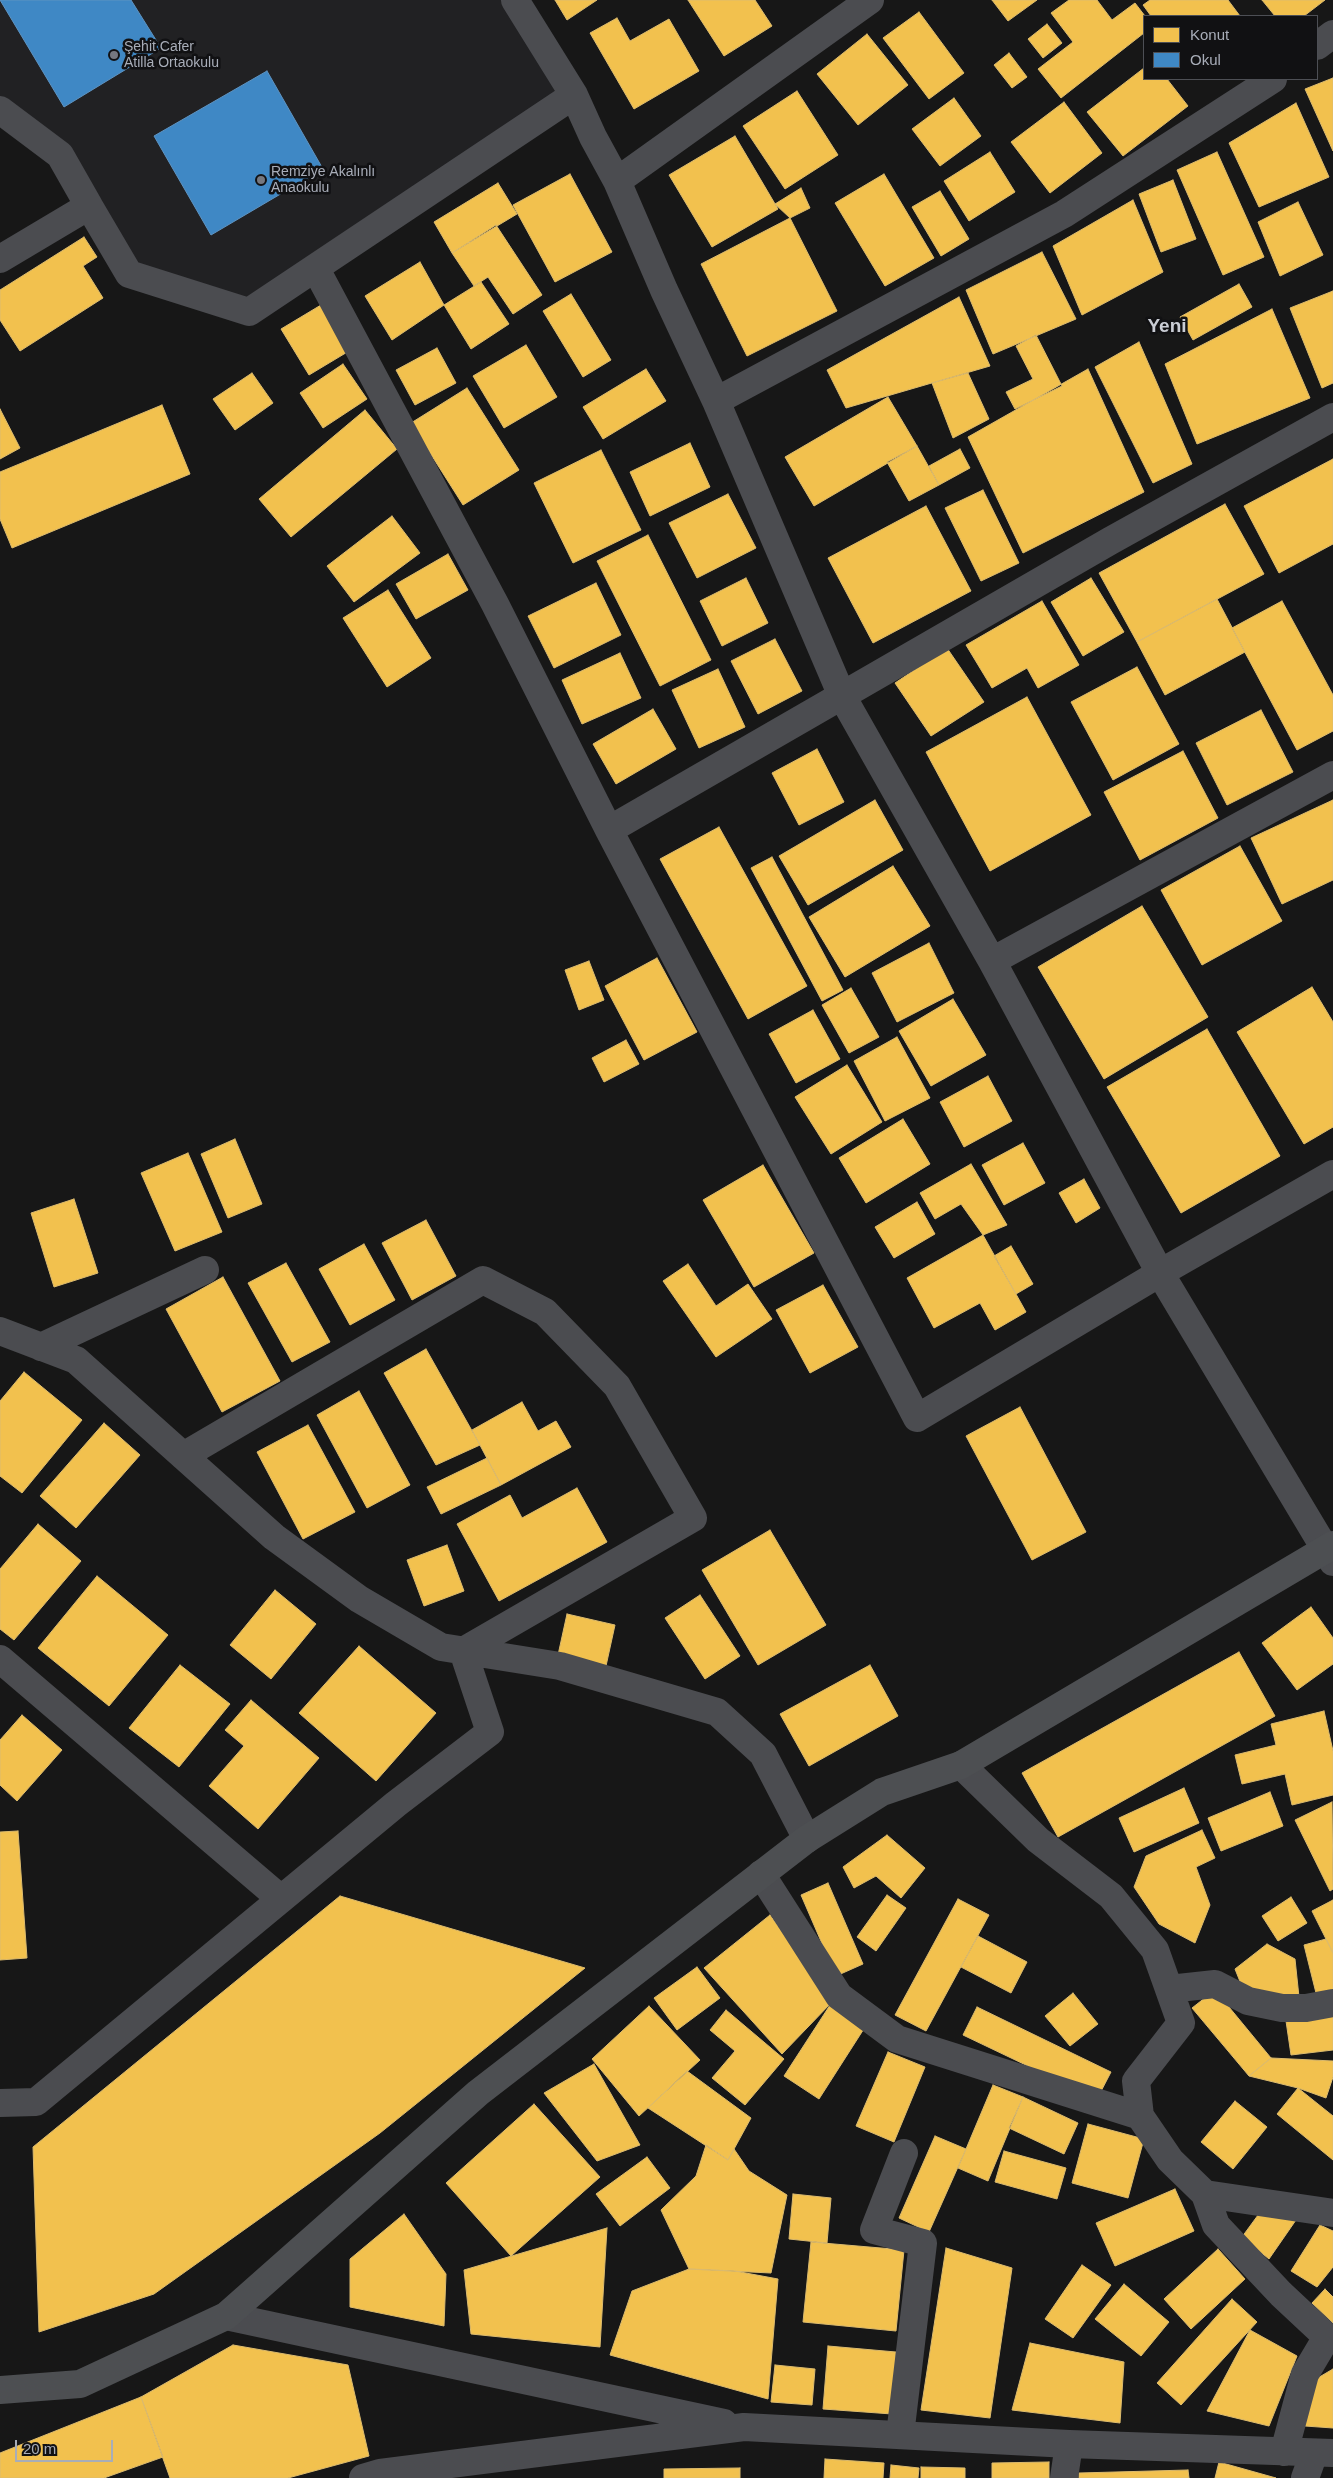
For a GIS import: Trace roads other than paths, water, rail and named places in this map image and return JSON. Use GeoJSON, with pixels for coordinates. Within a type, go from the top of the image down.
{"type":"FeatureCollection","features":[{"type":"Feature","properties":{"kind":"main road"},"geometry":{"type":"LineString","coordinates":[[0,2390],[80,2384],[226,2316],[478,2093],[807,1839],[882,1792],[961,1765],[1330,1552]]}},
{"type":"Feature","properties":{"kind":"street"},"geometry":{"type":"LineString","coordinates":[[515,0],[574,95],[593,137],[617,181],[664,290],[716,401],[842,696],[992,961],[1160,1273],[1330,1552]]}},
{"type":"Feature","properties":{"kind":"street"},"geometry":{"type":"LineString","coordinates":[[617,181],[870,0]]}},
{"type":"Feature","properties":{"kind":"street"},"geometry":{"type":"LineString","coordinates":[[1318,45],[1333,34]]}},
{"type":"Feature","properties":{"kind":"street"},"geometry":{"type":"LineString","coordinates":[[716,401],[1064,214],[1270,80]]}},
{"type":"Feature","properties":{"kind":"street"},"geometry":{"type":"LineString","coordinates":[[0,110],[60,154],[129,274],[250,312],[574,95]]}},
{"type":"Feature","properties":{"kind":"street"},"geometry":{"type":"LineString","coordinates":[[0,259],[89,206]]}},
{"type":"Feature","properties":{"kind":"street"},"geometry":{"type":"LineString","coordinates":[[316,269],[495,604],[609,830],[917,1418],[1160,1273],[1333,1174]]}},
{"type":"Feature","properties":{"kind":"street"},"geometry":{"type":"LineString","coordinates":[[609,830],[1118,536],[1333,417]]}},
{"type":"Feature","properties":{"kind":"street"},"geometry":{"type":"LineString","coordinates":[[992,961],[1333,775]]}},
{"type":"Feature","properties":{"kind":"street"},"geometry":{"type":"LineString","coordinates":[[41,1347],[205,1270]]}},
{"type":"Feature","properties":{"kind":"street"},"geometry":{"type":"LineString","coordinates":[[183,1456],[483,1280],[545,1312],[617,1386],[693,1518],[463,1651]]}},
{"type":"Feature","properties":{"kind":"street"},"geometry":{"type":"LineString","coordinates":[[0,1331],[76,1360],[274,1538],[359,1599],[440,1647],[560,1666],[717,1712],[763,1754],[807,1839]]}},
{"type":"Feature","properties":{"kind":"street"},"geometry":{"type":"LineString","coordinates":[[0,2103],[36,2102],[396,1804],[490,1732],[463,1651]]}},
{"type":"Feature","properties":{"kind":"street"},"geometry":{"type":"LineString","coordinates":[[0,1658],[282,1899]]}},
{"type":"Feature","properties":{"kind":"street"},"geometry":{"type":"LineString","coordinates":[[961,1765],[1038,1840],[1111,1896],[1155,1950],[1181,2023],[1136,2081],[1140,2116],[1170,2160],[1205,2194],[1216,2225],[1281,2294],[1327,2337],[1305,2374],[1284,2452]]}},
{"type":"Feature","properties":{"kind":"street"},"geometry":{"type":"LineString","coordinates":[[762,1874],[839,1996],[897,2039],[1140,2116]]}},
{"type":"Feature","properties":{"kind":"street"},"geometry":{"type":"LineString","coordinates":[[1169,1988],[1215,1984],[1248,2001],[1282,2008],[1306,2008],[1333,2003]]}},
{"type":"Feature","properties":{"kind":"street"},"geometry":{"type":"LineString","coordinates":[[900,2435],[923,2243],[874,2230],[904,2153]]}},
{"type":"Feature","properties":{"kind":"street"},"geometry":{"type":"LineString","coordinates":[[1205,2194],[1333,2213]]}},
{"type":"Feature","properties":{"kind":"street"},"geometry":{"type":"LineString","coordinates":[[226,2316],[744,2427],[1069,2444],[1284,2452],[1317,2461]]}},
{"type":"Feature","properties":{"kind":"street"},"geometry":{"type":"LineString","coordinates":[[374,2476],[744,2427]]}},
{"type":"Feature","properties":{"kind":"street"},"geometry":{"type":"LineString","coordinates":[[1064,2478],[1069,2444]]}},
{"type":"Feature","properties":{"kind":"place","name":"Şehit Cafer Atilla Ortaokulu"},"geometry":{"type":"Point","coordinates":[114,55]}},
{"type":"Feature","properties":{"kind":"place","name":"Remziye Akalınlı Anaokulu"},"geometry":{"type":"Point","coordinates":[261,180]}},
{"type":"Feature","properties":{"kind":"district","name":"Yeni"},"geometry":{"type":"Point","coordinates":[1167,327]}}]}
